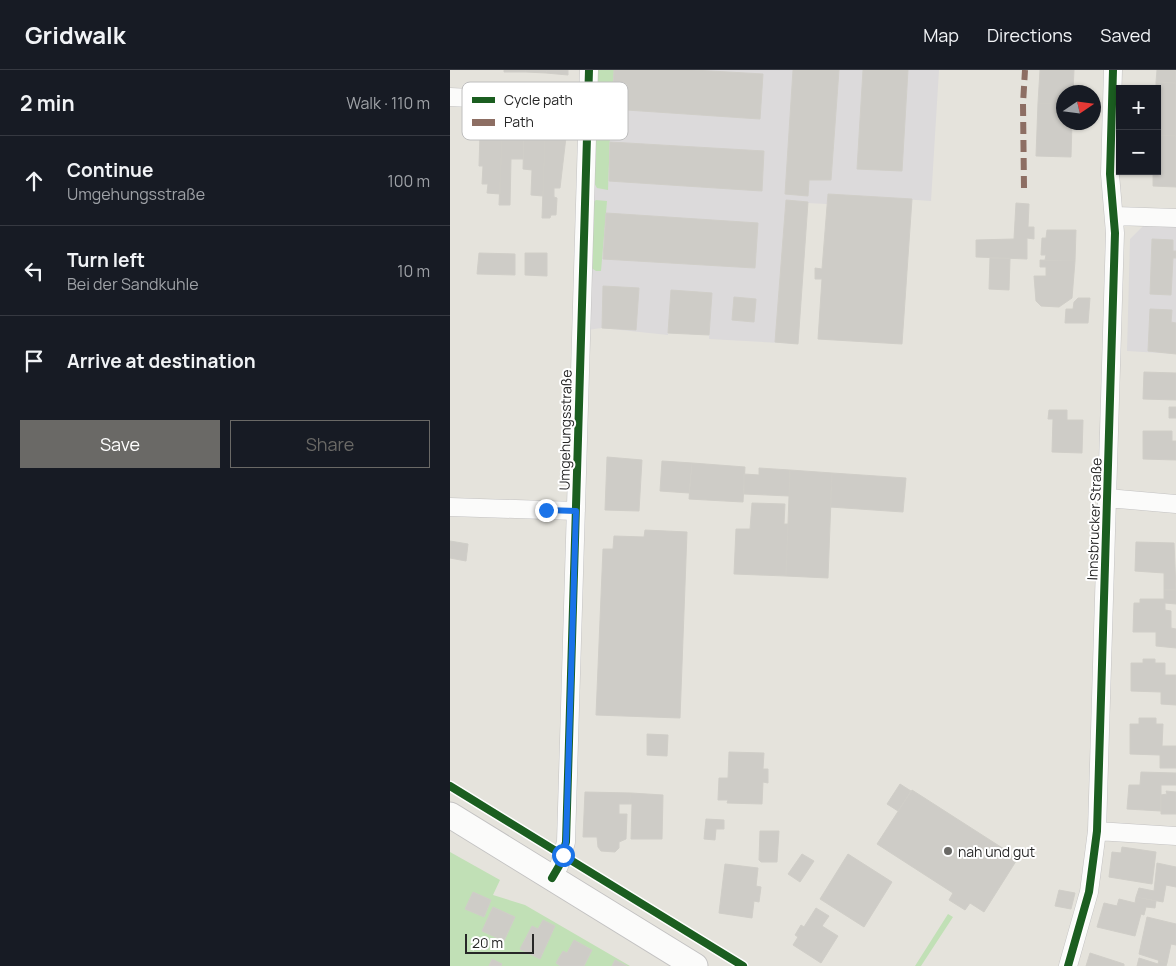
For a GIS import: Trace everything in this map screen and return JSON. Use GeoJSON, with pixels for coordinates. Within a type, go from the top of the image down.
{"type":"FeatureCollection","features":[{"type":"Feature","properties":{"kind":"main road"},"geometry":{"type":"LineString","coordinates":[[450,815],[695,966]]}},
{"type":"Feature","properties":{"kind":"street","name":"Innsbrucker Straße"},"geometry":{"type":"LineString","coordinates":[[1068,966],[1089,892],[1097,831],[1115,216],[1110,174],[1114,70]]}},
{"type":"Feature","properties":{"kind":"street","name":"Umgehungsstraße"},"geometry":{"type":"LineString","coordinates":[[552,878],[559,866],[566,842],[579,338],[584,279],[588,140]]}},
{"type":"Feature","properties":{"kind":"street"},"geometry":{"type":"LineString","coordinates":[[1115,216],[1176,218]]}},
{"type":"Feature","properties":{"kind":"street"},"geometry":{"type":"LineString","coordinates":[[1107,498],[1176,504]]}},
{"type":"Feature","properties":{"kind":"street"},"geometry":{"type":"LineString","coordinates":[[450,508],[576,511]]}},
{"type":"Feature","properties":{"kind":"street"},"geometry":{"type":"LineString","coordinates":[[1097,831],[1176,836]]}},
{"type":"Feature","properties":{"kind":"shaded area"},"geometry":{"type":"Polygon","coordinates":[[[596,70],[939,70],[931,201],[828,194],[827,204],[808,203],[798,344],[709,339],[709,335],[668,333],[668,335],[602,328],[587,330],[594,140],[628,140],[628,82],[596,82],[596,70]]]}},
{"type":"Feature","properties":{"kind":"shaded area"},"geometry":{"type":"Polygon","coordinates":[[[1145,224],[1176,225],[1176,354],[1127,351],[1130,239],[1145,224]]]}},
{"type":"Feature","properties":{"kind":"green space"},"geometry":{"type":"Polygon","coordinates":[[[596,70],[614,70],[614,82],[595,82],[596,70]]]}},
{"type":"Feature","properties":{"kind":"green space"},"geometry":{"type":"Polygon","coordinates":[[[594,140],[610,140],[608,190],[597,188],[593,181],[594,140]]]}},
{"type":"Feature","properties":{"kind":"green space"},"geometry":{"type":"Polygon","coordinates":[[[596,200],[607,201],[601,271],[596,271],[590,267],[592,203],[596,200]]]}},
{"type":"Feature","properties":{"kind":"green space"},"geometry":{"type":"Polygon","coordinates":[[[450,852],[500,880],[493,895],[525,905],[630,966],[450,966],[450,852]]]}},
{"type":"Feature","properties":{"kind":"green space"},"geometry":{"type":"Polygon","coordinates":[[[948,914],[953,917],[921,966],[915,966],[948,914]]]}},
{"type":"Feature","properties":{"kind":"building"},"geometry":{"type":"Polygon","coordinates":[[[504,70],[526,70],[526,72],[504,72],[504,70]]]}},
{"type":"Feature","properties":{"kind":"building"},"geometry":{"type":"Polygon","coordinates":[[[526,70],[547,70],[546,73],[526,72],[526,70]]]}},
{"type":"Feature","properties":{"kind":"building"},"geometry":{"type":"Polygon","coordinates":[[[547,70],[568,70],[568,75],[546,73],[547,70]]]}},
{"type":"Feature","properties":{"kind":"building"},"geometry":{"type":"Polygon","coordinates":[[[614,70],[693,70],[763,74],[760,119],[628,110],[628,82],[613,82],[614,70]]]}},
{"type":"Feature","properties":{"kind":"building"},"geometry":{"type":"Polygon","coordinates":[[[793,70],[839,70],[831,180],[809,180],[808,196],[785,194],[793,70]]]}},
{"type":"Feature","properties":{"kind":"building"},"geometry":{"type":"Polygon","coordinates":[[[863,70],[908,70],[902,171],[857,169],[863,70]]]}},
{"type":"Feature","properties":{"kind":"building"},"geometry":{"type":"Polygon","coordinates":[[[1040,70],[1074,70],[1073,85],[1056,85],[1056,104],[1038,103],[1040,70]]]}},
{"type":"Feature","properties":{"kind":"building"},"geometry":{"type":"Polygon","coordinates":[[[1157,70],[1176,70],[1176,83],[1156,82],[1157,70]]]}},
{"type":"Feature","properties":{"kind":"building"},"geometry":{"type":"Polygon","coordinates":[[[1156,82],[1176,83],[1176,136],[1161,135],[1161,85],[1156,85],[1156,82]]]}},
{"type":"Feature","properties":{"kind":"building"},"geometry":{"type":"Polygon","coordinates":[[[1038,103],[1056,104],[1056,130],[1072,130],[1071,157],[1036,156],[1038,103]]]}},
{"type":"Feature","properties":{"kind":"building"},"geometry":{"type":"Polygon","coordinates":[[[1161,135],[1176,136],[1176,187],[1153,186],[1153,175],[1161,175],[1161,135]]]}},
{"type":"Feature","properties":{"kind":"building"},"geometry":{"type":"Polygon","coordinates":[[[480,140],[502,140],[500,194],[487,193],[488,184],[482,184],[483,166],[479,166],[480,140]]]}},
{"type":"Feature","properties":{"kind":"building"},"geometry":{"type":"Polygon","coordinates":[[[502,140],[524,140],[523,159],[511,159],[510,205],[499,205],[502,140]]]}},
{"type":"Feature","properties":{"kind":"building"},"geometry":{"type":"Polygon","coordinates":[[[524,140],[545,140],[543,196],[531,195],[532,170],[523,169],[524,140]]]}},
{"type":"Feature","properties":{"kind":"building"},"geometry":{"type":"Polygon","coordinates":[[[545,140],[566,140],[560,188],[554,188],[554,197],[557,198],[556,215],[551,215],[550,218],[542,218],[545,140]]]}},
{"type":"Feature","properties":{"kind":"building"},"geometry":{"type":"Polygon","coordinates":[[[610,142],[764,151],[762,191],[609,181],[610,142]]]}},
{"type":"Feature","properties":{"kind":"building"},"geometry":{"type":"Polygon","coordinates":[[[828,194],[912,199],[902,344],[818,339],[822,279],[815,279],[815,268],[822,269],[828,194]]]}},
{"type":"Feature","properties":{"kind":"building"},"geometry":{"type":"Polygon","coordinates":[[[786,200],[808,202],[798,344],[775,342],[786,200]]]}},
{"type":"Feature","properties":{"kind":"building"},"geometry":{"type":"Polygon","coordinates":[[[1016,203],[1029,204],[1028,227],[1034,227],[1034,239],[1027,238],[1027,259],[976,257],[976,240],[1014,239],[1016,203]]]}},
{"type":"Feature","properties":{"kind":"building"},"geometry":{"type":"Polygon","coordinates":[[[606,213],[758,223],[755,268],[603,259],[606,213]]]}},
{"type":"Feature","properties":{"kind":"building"},"geometry":{"type":"Polygon","coordinates":[[[1047,230],[1076,230],[1075,261],[1045,260],[1046,255],[1041,255],[1042,238],[1046,238],[1047,230]]]}},
{"type":"Feature","properties":{"kind":"building"},"geometry":{"type":"Polygon","coordinates":[[[1152,239],[1173,240],[1173,251],[1176,251],[1176,258],[1173,258],[1171,295],[1150,294],[1152,239]]]}},
{"type":"Feature","properties":{"kind":"building"},"geometry":{"type":"Polygon","coordinates":[[[479,253],[515,254],[515,275],[477,274],[479,253]]]}},
{"type":"Feature","properties":{"kind":"building"},"geometry":{"type":"Polygon","coordinates":[[[525,253],[547,253],[547,276],[525,275],[525,253]]]}},
{"type":"Feature","properties":{"kind":"building"},"geometry":{"type":"Polygon","coordinates":[[[990,258],[1010,259],[1009,290],[989,289],[990,258]]]}},
{"type":"Feature","properties":{"kind":"building"},"geometry":{"type":"Polygon","coordinates":[[[1040,260],[1075,261],[1072,298],[1059,307],[1041,306],[1036,301],[1034,276],[1046,276],[1046,267],[1040,267],[1040,260]]]}},
{"type":"Feature","properties":{"kind":"building"},"geometry":{"type":"Polygon","coordinates":[[[603,286],[639,288],[636,330],[602,328],[603,286]]]}},
{"type":"Feature","properties":{"kind":"building"},"geometry":{"type":"Polygon","coordinates":[[[671,290],[712,293],[709,335],[668,333],[671,290]]]}},
{"type":"Feature","properties":{"kind":"building"},"geometry":{"type":"Polygon","coordinates":[[[734,297],[756,299],[754,322],[732,320],[734,297]]]}},
{"type":"Feature","properties":{"kind":"building"},"geometry":{"type":"Polygon","coordinates":[[[1078,298],[1090,298],[1088,323],[1065,323],[1066,309],[1073,309],[1074,302],[1078,298]]]}},
{"type":"Feature","properties":{"kind":"building"},"geometry":{"type":"Polygon","coordinates":[[[1150,309],[1172,310],[1171,322],[1176,323],[1176,354],[1148,351],[1150,309]]]}},
{"type":"Feature","properties":{"kind":"building"},"geometry":{"type":"Polygon","coordinates":[[[1144,372],[1176,373],[1176,400],[1143,399],[1144,372]]]}},
{"type":"Feature","properties":{"kind":"building"},"geometry":{"type":"Polygon","coordinates":[[[1169,407],[1176,407],[1176,418],[1169,418],[1169,407]]]}},
{"type":"Feature","properties":{"kind":"building"},"geometry":{"type":"Polygon","coordinates":[[[1049,410],[1067,410],[1067,420],[1083,420],[1082,453],[1052,452],[1053,419],[1048,419],[1049,410]]]}},
{"type":"Feature","properties":{"kind":"building"},"geometry":{"type":"Polygon","coordinates":[[[1143,431],[1172,431],[1172,441],[1176,441],[1176,460],[1143,459],[1143,431]]]}},
{"type":"Feature","properties":{"kind":"building"},"geometry":{"type":"Polygon","coordinates":[[[607,457],[642,460],[639,511],[605,510],[607,457]]]}},
{"type":"Feature","properties":{"kind":"building"},"geometry":{"type":"Polygon","coordinates":[[[662,461],[692,463],[689,493],[660,491],[662,461]]]}},
{"type":"Feature","properties":{"kind":"building"},"geometry":{"type":"Polygon","coordinates":[[[692,463],[745,467],[743,502],[689,499],[692,463]]]}},
{"type":"Feature","properties":{"kind":"building"},"geometry":{"type":"Polygon","coordinates":[[[759,468],[790,470],[789,496],[744,494],[744,474],[759,475],[759,468]]]}},
{"type":"Feature","properties":{"kind":"building"},"geometry":{"type":"Polygon","coordinates":[[[790,470],[832,473],[828,578],[786,576],[790,470]]]}},
{"type":"Feature","properties":{"kind":"building"},"geometry":{"type":"Polygon","coordinates":[[[832,473],[906,478],[903,512],[830,507],[832,473]]]}},
{"type":"Feature","properties":{"kind":"building"},"geometry":{"type":"Polygon","coordinates":[[[752,503],[785,504],[784,524],[788,524],[786,576],[734,574],[736,529],[750,529],[752,503]]]}},
{"type":"Feature","properties":{"kind":"building"},"geometry":{"type":"Polygon","coordinates":[[[645,530],[687,532],[680,718],[596,715],[603,549],[613,549],[614,536],[644,537],[645,530]]]}},
{"type":"Feature","properties":{"kind":"building"},"geometry":{"type":"Polygon","coordinates":[[[450,541],[468,544],[466,561],[450,558],[450,541]]]}},
{"type":"Feature","properties":{"kind":"building"},"geometry":{"type":"Polygon","coordinates":[[[1136,542],[1174,543],[1176,590],[1164,590],[1164,573],[1135,571],[1136,542]]]}},
{"type":"Feature","properties":{"kind":"building"},"geometry":{"type":"Polygon","coordinates":[[[1164,590],[1176,590],[1176,604],[1165,603],[1165,610],[1171,611],[1171,628],[1176,629],[1176,648],[1156,646],[1156,632],[1133,632],[1134,603],[1140,603],[1140,599],[1164,599],[1164,590]]]}},
{"type":"Feature","properties":{"kind":"building"},"geometry":{"type":"Polygon","coordinates":[[[1143,659],[1155,659],[1155,663],[1165,663],[1165,675],[1176,675],[1176,705],[1161,704],[1161,692],[1131,691],[1131,663],[1143,663],[1143,659]]]}},
{"type":"Feature","properties":{"kind":"building"},"geometry":{"type":"Polygon","coordinates":[[[1139,718],[1156,718],[1156,724],[1163,724],[1162,746],[1176,746],[1176,768],[1160,768],[1160,755],[1130,754],[1130,724],[1139,724],[1139,718]]]}},
{"type":"Feature","properties":{"kind":"building"},"geometry":{"type":"Polygon","coordinates":[[[647,734],[668,735],[667,756],[647,755],[647,734]]]}},
{"type":"Feature","properties":{"kind":"building"},"geometry":{"type":"Polygon","coordinates":[[[729,752],[764,753],[763,769],[768,769],[768,783],[763,782],[762,804],[727,803],[728,800],[718,800],[719,778],[728,778],[729,752]]]}},
{"type":"Feature","properties":{"kind":"building"},"geometry":{"type":"Polygon","coordinates":[[[1141,772],[1176,773],[1176,785],[1161,785],[1161,811],[1127,809],[1129,785],[1140,785],[1141,772]]]}},
{"type":"Feature","properties":{"kind":"building"},"geometry":{"type":"Polygon","coordinates":[[[900,784],[911,791],[898,811],[887,804],[900,784]]]}},
{"type":"Feature","properties":{"kind":"building","name":"nah und gut"},"geometry":{"type":"Polygon","coordinates":[[[912,790],[1018,858],[984,912],[970,903],[965,910],[949,900],[953,893],[877,844],[912,790]]]}},
{"type":"Feature","properties":{"kind":"building"},"geometry":{"type":"Polygon","coordinates":[[[1166,791],[1176,792],[1176,814],[1161,814],[1161,795],[1167,794],[1166,791]]]}},
{"type":"Feature","properties":{"kind":"building"},"geometry":{"type":"Polygon","coordinates":[[[585,792],[631,793],[629,804],[619,804],[619,814],[627,814],[626,839],[619,842],[619,848],[615,852],[601,851],[598,847],[597,837],[583,837],[585,792]]]}},
{"type":"Feature","properties":{"kind":"building"},"geometry":{"type":"Polygon","coordinates":[[[631,793],[663,795],[662,839],[631,839],[632,804],[629,804],[631,793]]]}},
{"type":"Feature","properties":{"kind":"building"},"geometry":{"type":"Polygon","coordinates":[[[706,819],[724,820],[724,829],[716,829],[715,840],[704,839],[706,819]]]}},
{"type":"Feature","properties":{"kind":"building"},"geometry":{"type":"Polygon","coordinates":[[[760,831],[779,831],[777,862],[761,862],[759,860],[760,831]]]}},
{"type":"Feature","properties":{"kind":"building"},"geometry":{"type":"Polygon","coordinates":[[[1122,847],[1156,852],[1152,884],[1109,877],[1112,852],[1121,853],[1122,847]]]}},
{"type":"Feature","properties":{"kind":"building"},"geometry":{"type":"Polygon","coordinates":[[[802,854],[814,861],[800,882],[788,874],[802,854]]]}},
{"type":"Feature","properties":{"kind":"building"},"geometry":{"type":"Polygon","coordinates":[[[848,854],[892,882],[864,927],[820,899],[848,854]]]}},
{"type":"Feature","properties":{"kind":"building"},"geometry":{"type":"Polygon","coordinates":[[[1157,863],[1176,867],[1176,887],[1166,885],[1163,902],[1136,897],[1139,888],[1154,891],[1157,863]]]}},
{"type":"Feature","properties":{"kind":"building"},"geometry":{"type":"Polygon","coordinates":[[[725,864],[758,868],[756,886],[761,887],[759,902],[754,901],[752,918],[719,913],[725,864]]]}},
{"type":"Feature","properties":{"kind":"building"},"geometry":{"type":"Polygon","coordinates":[[[1059,890],[1075,893],[1071,909],[1055,906],[1059,890]]]}},
{"type":"Feature","properties":{"kind":"building"},"geometry":{"type":"Polygon","coordinates":[[[473,892],[491,900],[484,917],[465,909],[473,892]]]}},
{"type":"Feature","properties":{"kind":"building"},"geometry":{"type":"Polygon","coordinates":[[[1136,897],[1156,901],[1155,908],[1146,907],[1144,915],[1141,914],[1135,936],[1097,927],[1104,903],[1117,906],[1119,899],[1135,903],[1136,897]]]}},
{"type":"Feature","properties":{"kind":"building"},"geometry":{"type":"Polygon","coordinates":[[[493,907],[515,917],[504,941],[482,931],[493,907]]]}},
{"type":"Feature","properties":{"kind":"building"},"geometry":{"type":"Polygon","coordinates":[[[816,908],[829,916],[822,926],[838,936],[821,963],[793,945],[798,937],[795,935],[801,925],[804,927],[816,908]]]}},
{"type":"Feature","properties":{"kind":"building"},"geometry":{"type":"Polygon","coordinates":[[[1147,917],[1176,924],[1176,945],[1171,944],[1167,963],[1139,954],[1147,917]]]}},
{"type":"Feature","properties":{"kind":"building"},"geometry":{"type":"Polygon","coordinates":[[[543,920],[555,926],[540,959],[520,949],[532,926],[538,929],[543,920]]]}},
{"type":"Feature","properties":{"kind":"building"},"geometry":{"type":"Polygon","coordinates":[[[574,940],[592,950],[584,966],[560,966],[556,963],[563,951],[567,953],[574,940]]]}},
{"type":"Feature","properties":{"kind":"building"},"geometry":{"type":"Polygon","coordinates":[[[1090,953],[1124,964],[1124,966],[1086,966],[1090,953]]]}},
{"type":"Feature","properties":{"kind":"building"},"geometry":{"type":"Polygon","coordinates":[[[1139,958],[1158,964],[1159,960],[1167,963],[1166,966],[1137,966],[1139,958]]]}},
{"type":"Feature","properties":{"kind":"building"},"geometry":{"type":"Polygon","coordinates":[[[492,959],[502,964],[501,966],[489,966],[492,959]]]}},
{"type":"Feature","properties":{"kind":"building"},"geometry":{"type":"Polygon","coordinates":[[[615,960],[627,966],[612,966],[615,960]]]}},
{"type":"Feature","properties":{"kind":"marked path"},"geometry":{"type":"LineString","coordinates":[[1024,188],[1023,104],[1025,70]]}},
{"type":"Feature","properties":{"kind":"cycle path"},"geometry":{"type":"LineString","coordinates":[[589,70],[589,82]]}},
{"type":"Feature","properties":{"kind":"cycle path"},"geometry":{"type":"LineString","coordinates":[[1068,966],[1089,892],[1097,831],[1115,233],[1110,174],[1113,70]]}},
{"type":"Feature","properties":{"kind":"cycle path"},"geometry":{"type":"LineString","coordinates":[[552,878],[559,866],[566,842],[587,140]]}},
{"type":"Feature","properties":{"kind":"cycle path"},"geometry":{"type":"LineString","coordinates":[[450,786],[743,966]]}},
{"type":"Feature","properties":{"kind":"place","name":"nah und gut"},"geometry":{"type":"Point","coordinates":[948,851]}},
{"type":"Feature","properties":{"kind":"route"},"geometry":{"type":"LineString","coordinates":[[546,510],[576,511],[566,842],[563,855]]}}]}
